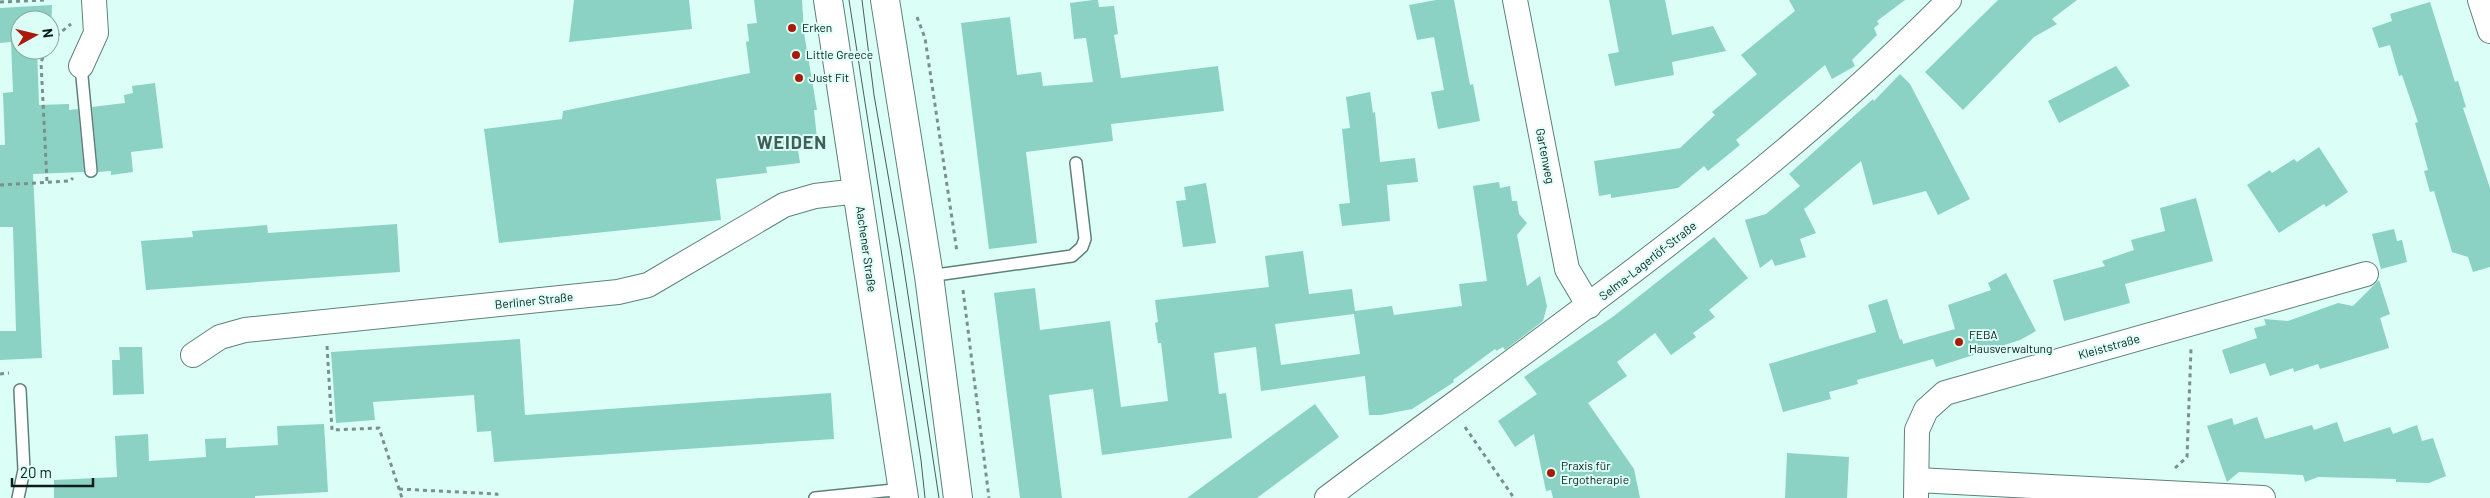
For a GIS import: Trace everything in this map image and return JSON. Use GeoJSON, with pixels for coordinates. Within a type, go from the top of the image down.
{"type":"FeatureCollection","features":[{"type":"Feature","properties":{"kind":"main road","name":"Aachener Straße"},"geometry":{"type":"LineString","coordinates":[[828,0],[903,494]]}},
{"type":"Feature","properties":{"kind":"main road"},"geometry":{"type":"LineString","coordinates":[[885,0],[929,276],[958,498]]}},
{"type":"Feature","properties":{"kind":"street"},"geometry":{"type":"LineString","coordinates":[[81,66],[96,33],[94,0]]}},
{"type":"Feature","properties":{"kind":"street","name":"Gartenweg"},"geometry":{"type":"LineString","coordinates":[[1515,0],[1567,269],[1589,306]]}},
{"type":"Feature","properties":{"kind":"street","name":"Selma-Lagerlöf-Straße"},"geometry":{"type":"LineString","coordinates":[[1326,498],[1589,306],[1687,231],[1782,154],[1856,88],[1949,0]]}},
{"type":"Feature","properties":{"kind":"street"},"geometry":{"type":"LineString","coordinates":[[2484,5],[2490,31]]}},
{"type":"Feature","properties":{"kind":"street","name":"Berliner Straße"},"geometry":{"type":"LineString","coordinates":[[193,355],[220,337],[245,330],[618,292],[641,287],[648,285],[784,205],[815,196],[858,191]]}},
{"type":"Feature","properties":{"kind":"street","name":"Kleiststraße"},"geometry":{"type":"LineString","coordinates":[[2263,498],[2173,493],[1916,489],[1917,430],[1926,410],[1945,394],[2366,274]]}},
{"type":"Feature","properties":{"kind":"lane"},"geometry":{"type":"LineString","coordinates":[[81,66],[91,171]]}},
{"type":"Feature","properties":{"kind":"lane"},"geometry":{"type":"LineString","coordinates":[[929,276],[1072,256],[1082,247],[1085,239],[1076,163]]}},
{"type":"Feature","properties":{"kind":"lane"},"geometry":{"type":"LineString","coordinates":[[18,498],[24,470],[20,390]]}},
{"type":"Feature","properties":{"kind":"lane"},"geometry":{"type":"LineString","coordinates":[[816,498],[903,494]]}},
{"type":"Feature","properties":{"kind":"path"},"geometry":{"type":"LineString","coordinates":[[0,2],[46,0]]}},
{"type":"Feature","properties":{"kind":"path"},"geometry":{"type":"LineString","coordinates":[[915,12],[925,38],[960,272],[989,498]]}},
{"type":"Feature","properties":{"kind":"path"},"geometry":{"type":"LineString","coordinates":[[42,60],[47,182]]}},
{"type":"Feature","properties":{"kind":"path"},"geometry":{"type":"LineString","coordinates":[[0,185],[70,181],[77,174],[91,171]]}},
{"type":"Feature","properties":{"kind":"path"},"geometry":{"type":"LineString","coordinates":[[325,322],[332,430],[379,428],[402,498]]}},
{"type":"Feature","properties":{"kind":"path"},"geometry":{"type":"LineString","coordinates":[[2173,493],[2175,467],[2187,457],[2192,323]]}},
{"type":"Feature","properties":{"kind":"path"},"geometry":{"type":"LineString","coordinates":[[1451,406],[1514,498]]}},
{"type":"Feature","properties":{"kind":"path"},"geometry":{"type":"LineString","coordinates":[[399,489],[497,494],[498,498]]}},
{"type":"Feature","properties":{"kind":"path"},"geometry":{"type":"LineString","coordinates":[[466,492],[466,498]]}},
{"type":"Feature","properties":{"kind":"path"},"geometry":{"type":"LineString","coordinates":[[479,493],[480,498]]}},
{"type":"Feature","properties":{"kind":"building"},"geometry":{"type":"Polygon","coordinates":[[[574,0],[689,0],[692,29],[569,42],[574,0]]]}},
{"type":"Feature","properties":{"kind":"building"},"geometry":{"type":"Polygon","coordinates":[[[754,0],[802,0],[804,33],[817,110],[814,110],[818,148],[798,150],[800,163],[766,167],[767,173],[716,179],[721,220],[499,243],[484,129],[562,119],[563,111],[750,73],[746,42],[749,41],[747,24],[757,23],[754,0]]]}},
{"type":"Feature","properties":{"kind":"building"},"geometry":{"type":"Polygon","coordinates":[[[1098,0],[1099,7],[1114,6],[1118,34],[1114,35],[1121,78],[1218,66],[1224,111],[1111,124],[1113,141],[1026,152],[1037,243],[989,249],[961,23],[1010,17],[1017,75],[1041,72],[1043,86],[1093,82],[1086,38],[1074,39],[1070,3],[1098,0]]]}},
{"type":"Feature","properties":{"kind":"building"},"geometry":{"type":"Polygon","coordinates":[[[1436,0],[1454,0],[1470,85],[1473,84],[1480,121],[1438,129],[1431,92],[1444,90],[1434,37],[1417,40],[1409,5],[1436,0]]]}},
{"type":"Feature","properties":{"kind":"building"},"geometry":{"type":"Polygon","coordinates":[[[1609,0],[1665,0],[1672,35],[1713,26],[1726,51],[1672,62],[1674,75],[1615,86],[1608,54],[1619,52],[1609,0]]]}},
{"type":"Feature","properties":{"kind":"building"},"geometry":{"type":"Polygon","coordinates":[[[1789,0],[1905,0],[1877,21],[1879,24],[1874,28],[1877,35],[1852,60],[1855,66],[1832,79],[1825,65],[1736,140],[1740,145],[1708,171],[1704,166],[1678,188],[1611,198],[1611,194],[1599,196],[1594,161],[1680,148],[1715,115],[1712,112],[1757,74],[1741,55],[1795,11],[1789,0]]]}},
{"type":"Feature","properties":{"kind":"building"},"geometry":{"type":"Polygon","coordinates":[[[1998,0],[2077,0],[2052,19],[2057,24],[2034,37],[1963,110],[1925,72],[1998,0]]]}},
{"type":"Feature","properties":{"kind":"building"},"geometry":{"type":"Polygon","coordinates":[[[2430,2],[2455,82],[2458,81],[2466,107],[2463,108],[2490,188],[2490,267],[2473,272],[2468,257],[2452,252],[2434,191],[2430,192],[2424,171],[2428,170],[2415,123],[2418,122],[2402,75],[2399,76],[2390,45],[2379,48],[2372,28],[2392,21],[2390,14],[2430,2]]]}},
{"type":"Feature","properties":{"kind":"building"},"geometry":{"type":"Polygon","coordinates":[[[52,5],[52,10],[10,10],[10,42],[0,43],[0,8],[52,5]]]}},
{"type":"Feature","properties":{"kind":"building"},"geometry":{"type":"Polygon","coordinates":[[[12,60],[37,60],[39,105],[69,104],[69,110],[78,109],[84,172],[33,174],[42,358],[0,360],[0,331],[16,331],[13,227],[0,227],[0,145],[5,145],[3,93],[13,92],[12,60]]]}},
{"type":"Feature","properties":{"kind":"building"},"geometry":{"type":"Polygon","coordinates":[[[2116,66],[2130,86],[2059,123],[2048,101],[2116,66]]]}},
{"type":"Feature","properties":{"kind":"building"},"geometry":{"type":"Polygon","coordinates":[[[1900,74],[1910,84],[1970,199],[1938,215],[1926,191],[1873,205],[1861,161],[1804,209],[1816,233],[1800,239],[1806,257],[1775,266],[1772,259],[1760,268],[1745,220],[1766,214],[1800,186],[1789,174],[1873,99],[1874,101],[1900,74]]]}},
{"type":"Feature","properties":{"kind":"building"},"geometry":{"type":"Polygon","coordinates":[[[155,83],[163,148],[131,152],[133,172],[111,175],[111,171],[98,172],[92,107],[125,103],[124,95],[133,93],[132,86],[155,83]]]}},
{"type":"Feature","properties":{"kind":"building"},"geometry":{"type":"Polygon","coordinates":[[[1370,92],[1373,113],[1375,112],[1380,162],[1415,158],[1418,182],[1387,185],[1390,221],[1342,226],[1339,204],[1350,203],[1342,129],[1350,128],[1346,97],[1370,92]]]}},
{"type":"Feature","properties":{"kind":"building"},"geometry":{"type":"Polygon","coordinates":[[[2319,147],[2348,192],[2326,207],[2324,204],[2279,233],[2247,185],[2270,170],[2272,173],[2294,159],[2297,162],[2319,147]]]}},
{"type":"Feature","properties":{"kind":"building"},"geometry":{"type":"Polygon","coordinates":[[[1499,182],[1500,188],[1510,186],[1512,201],[1517,201],[1519,214],[1527,223],[1517,235],[1527,286],[1540,276],[1547,306],[1543,321],[1505,350],[1503,347],[1496,351],[1495,349],[1453,380],[1454,382],[1412,409],[1381,415],[1369,415],[1365,376],[1261,391],[1256,347],[1214,353],[1219,394],[1226,393],[1232,438],[1102,455],[1093,389],[1049,395],[1062,498],[1020,498],[994,293],[1035,288],[1040,330],[1110,321],[1121,407],[1168,401],[1161,343],[1158,343],[1155,323],[1158,322],[1155,300],[1269,287],[1265,256],[1303,251],[1309,294],[1352,289],[1355,311],[1392,306],[1394,315],[1462,306],[1459,284],[1487,281],[1473,186],[1499,182]],[[1354,314],[1275,324],[1281,365],[1360,354],[1354,314]]]}},
{"type":"Feature","properties":{"kind":"building"},"geometry":{"type":"Polygon","coordinates":[[[1206,183],[1216,243],[1183,247],[1176,201],[1186,200],[1184,187],[1206,183]]]}},
{"type":"Feature","properties":{"kind":"building"},"geometry":{"type":"Polygon","coordinates":[[[2196,198],[2213,261],[2125,284],[2130,303],[2064,321],[2053,280],[2105,266],[2102,261],[2134,250],[2131,240],[2165,231],[2160,208],[2196,198]]]}},
{"type":"Feature","properties":{"kind":"building"},"geometry":{"type":"Polygon","coordinates":[[[397,224],[400,272],[146,290],[141,241],[193,237],[192,231],[267,225],[268,233],[397,224]]]}},
{"type":"Feature","properties":{"kind":"building"},"geometry":{"type":"Polygon","coordinates":[[[2394,229],[2397,241],[2402,240],[2407,262],[2381,269],[2372,234],[2394,229]]]}},
{"type":"Feature","properties":{"kind":"building"},"geometry":{"type":"Polygon","coordinates":[[[1714,237],[1748,278],[1709,310],[1715,317],[1693,333],[1696,337],[1671,355],[1655,333],[1617,362],[1627,376],[1588,403],[1634,469],[1640,498],[1553,498],[1551,490],[1546,491],[1534,434],[1515,447],[1498,421],[1537,394],[1524,377],[1614,316],[1714,237]]]}},
{"type":"Feature","properties":{"kind":"building"},"geometry":{"type":"Polygon","coordinates":[[[2006,273],[2036,331],[2020,340],[1936,367],[1933,359],[1857,380],[1858,384],[1829,392],[1831,399],[1783,412],[1769,364],[1876,332],[1868,305],[1887,299],[1903,344],[1955,329],[1948,305],[1991,290],[1988,283],[2006,273]]]}},
{"type":"Feature","properties":{"kind":"building"},"geometry":{"type":"Polygon","coordinates":[[[2379,280],[2390,314],[2380,318],[2389,348],[2320,369],[2318,364],[2294,372],[2293,368],[2270,376],[2265,363],[2230,374],[2222,350],[2257,338],[2254,328],[2266,325],[2264,319],[2288,321],[2338,303],[2353,306],[2379,280]]]}},
{"type":"Feature","properties":{"kind":"building"},"geometry":{"type":"Polygon","coordinates":[[[520,339],[525,415],[831,393],[834,439],[494,462],[491,431],[477,432],[474,395],[373,402],[375,420],[336,423],[331,352],[520,339]]]}},
{"type":"Feature","properties":{"kind":"building"},"geometry":{"type":"Polygon","coordinates":[[[119,347],[142,347],[144,394],[113,395],[112,360],[120,360],[119,347]]]}},
{"type":"Feature","properties":{"kind":"building"},"geometry":{"type":"Polygon","coordinates":[[[1315,404],[1339,437],[1257,498],[1187,498],[1315,404]]]}},
{"type":"Feature","properties":{"kind":"building"},"geometry":{"type":"Polygon","coordinates":[[[2257,417],[2265,439],[2312,425],[2314,430],[2337,422],[2344,442],[2390,427],[2393,434],[2417,425],[2422,441],[2433,438],[2446,476],[2429,483],[2396,482],[2396,479],[2318,477],[2305,482],[2303,475],[2239,472],[2227,482],[2207,426],[2232,418],[2234,425],[2257,417]]]}},
{"type":"Feature","properties":{"kind":"building"},"geometry":{"type":"Polygon","coordinates":[[[324,424],[328,492],[255,496],[255,498],[54,498],[54,480],[117,477],[115,436],[148,434],[149,461],[206,457],[205,439],[226,438],[226,448],[278,445],[277,426],[324,424]]]}},
{"type":"Feature","properties":{"kind":"building"},"geometry":{"type":"Polygon","coordinates":[[[1787,453],[1849,457],[1847,498],[1785,498],[1787,453]]]}},
{"type":"Feature","properties":{"kind":"tram line"},"geometry":{"type":"LineString","coordinates":[[849,0],[921,460],[925,498]]}},
{"type":"Feature","properties":{"kind":"tram line"},"geometry":{"type":"LineString","coordinates":[[862,0],[874,95],[901,249],[939,498]]}},
{"type":"Feature","properties":{"kind":"place","name":"Erken"},"geometry":{"type":"Point","coordinates":[792,28]}},
{"type":"Feature","properties":{"kind":"place","name":"Little Greece"},"geometry":{"type":"Point","coordinates":[796,55]}},
{"type":"Feature","properties":{"kind":"place","name":"Just Fit"},"geometry":{"type":"Point","coordinates":[799,78]}},
{"type":"Feature","properties":{"kind":"place","name":"FEBA Hausverwaltung"},"geometry":{"type":"Point","coordinates":[1959,342]}},
{"type":"Feature","properties":{"kind":"place","name":"Praxis für Ergotherapie"},"geometry":{"type":"Point","coordinates":[1551,473]}},
{"type":"Feature","properties":{"kind":"district","name":"WEIDEN"},"geometry":{"type":"Point","coordinates":[792,143]}}]}
